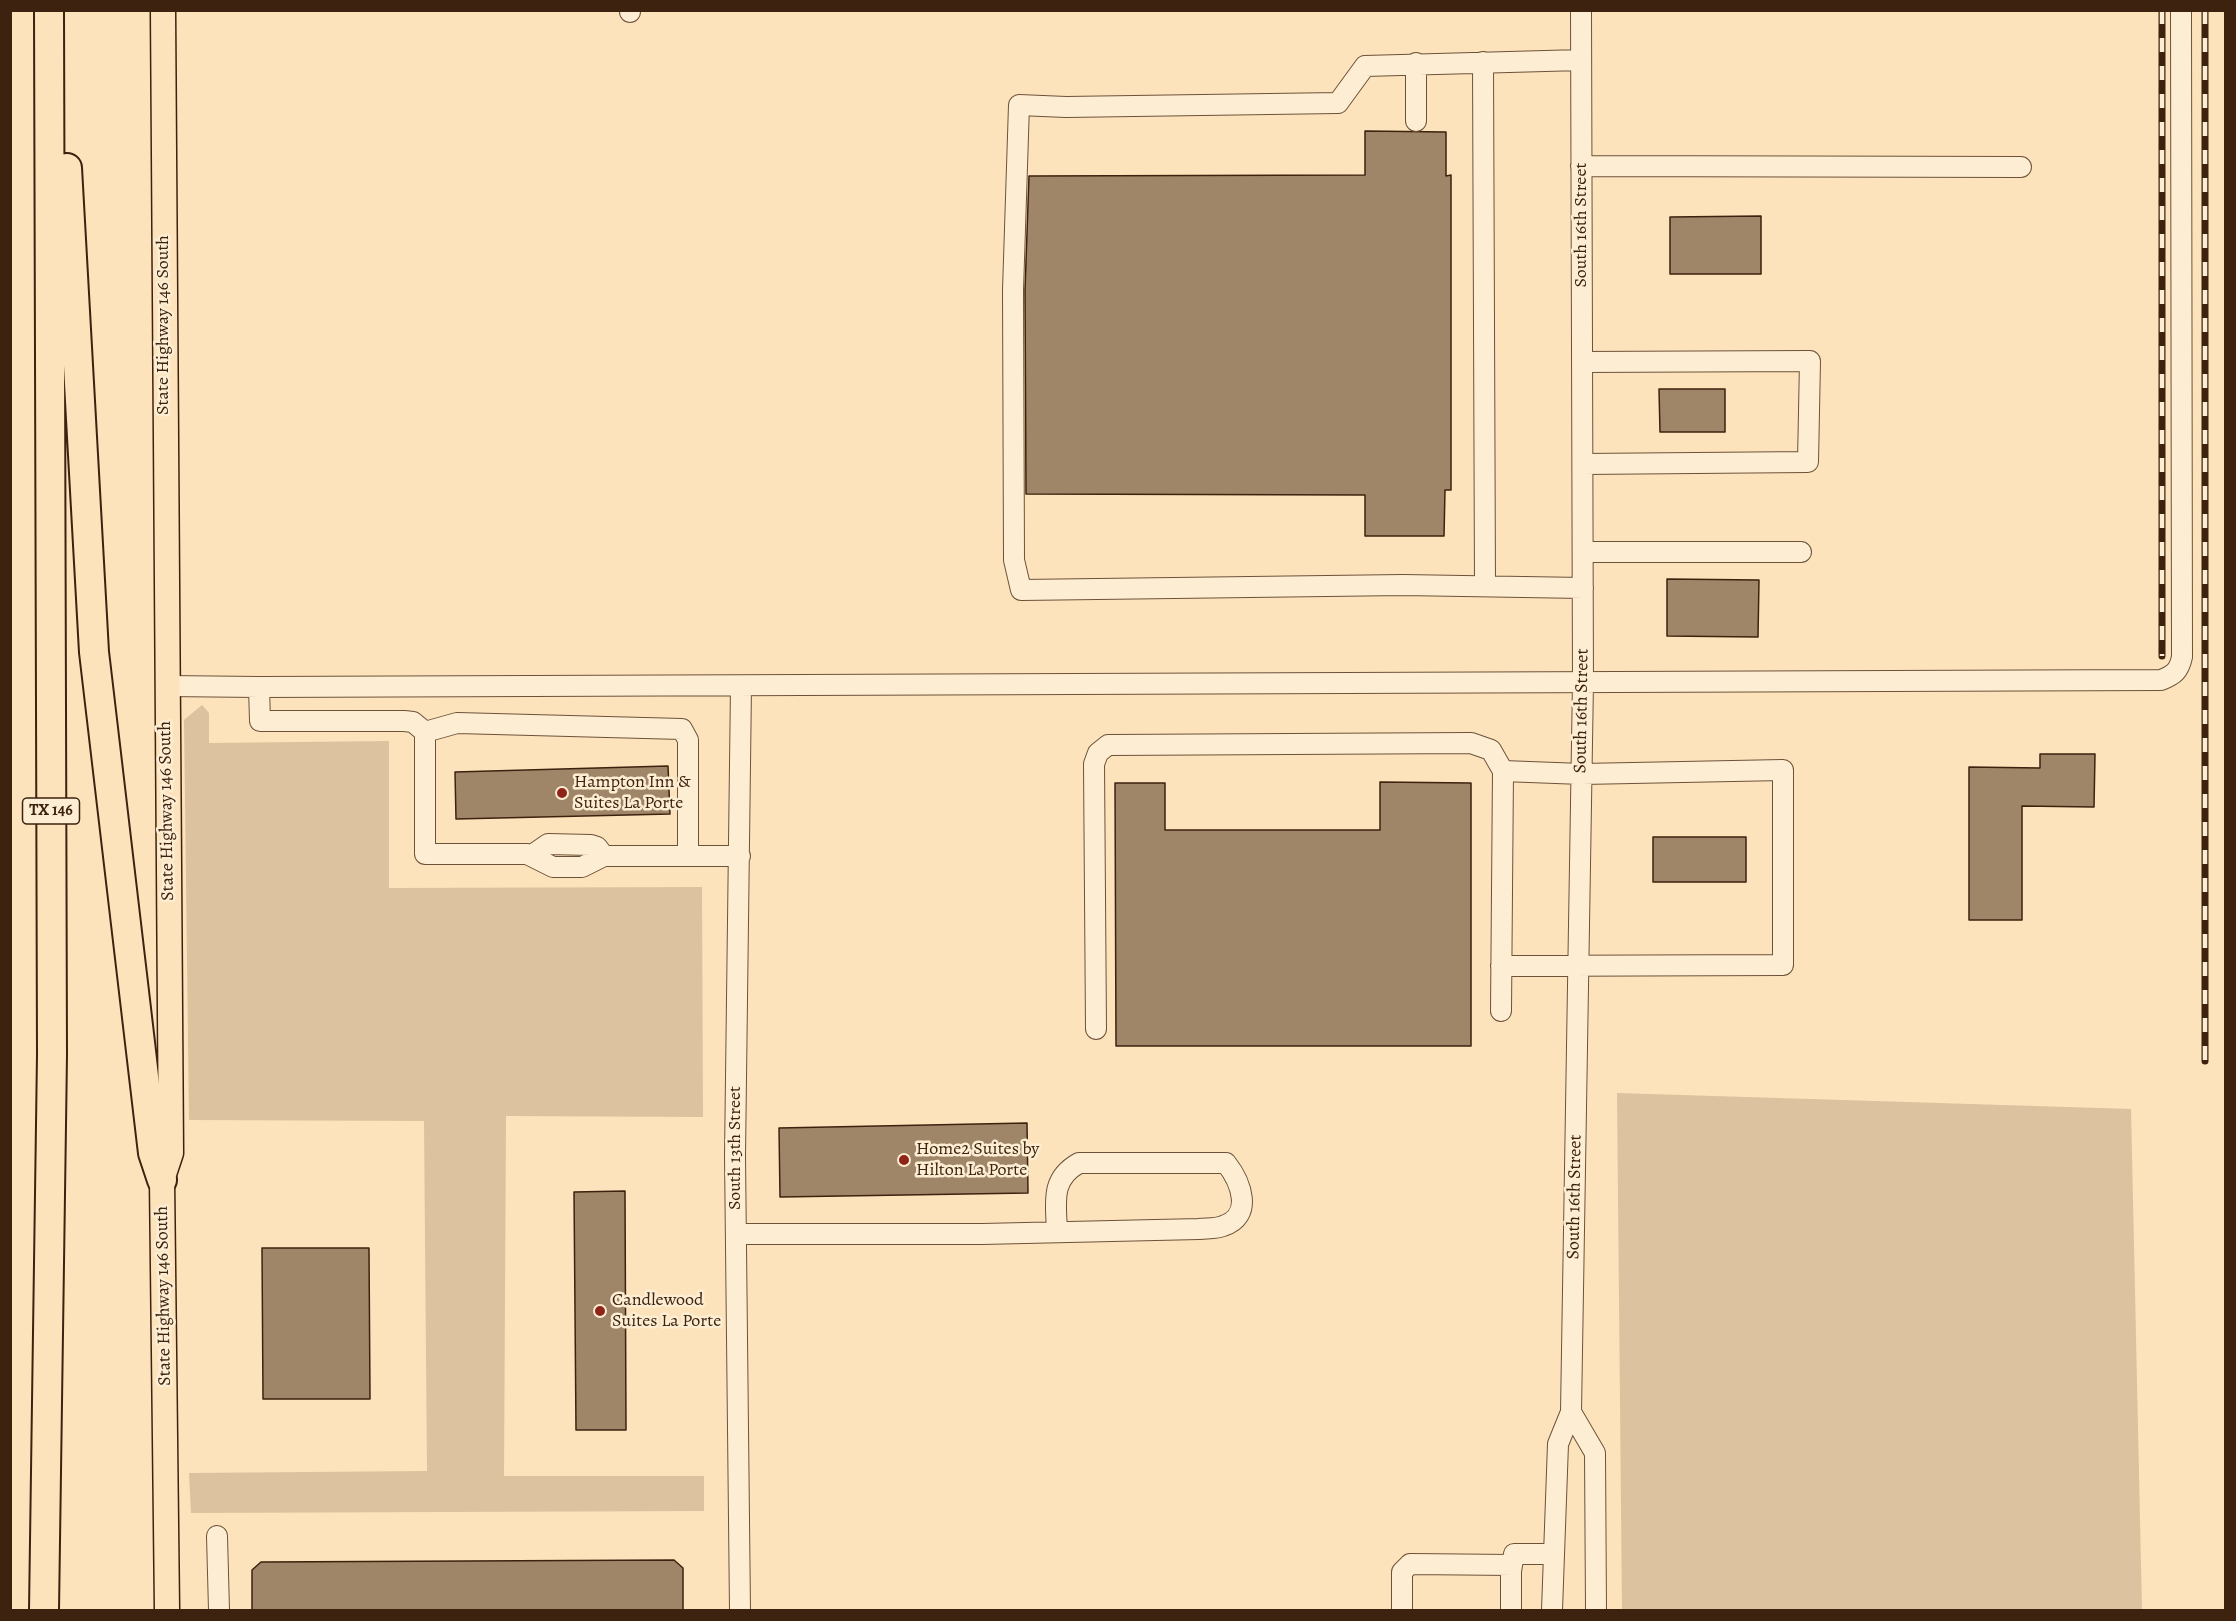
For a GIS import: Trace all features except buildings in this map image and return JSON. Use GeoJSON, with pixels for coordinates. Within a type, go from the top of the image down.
{"type":"FeatureCollection","features":[{"type":"Feature","properties":{"kind":"highway","name":"TX 146"},"geometry":{"type":"LineString","coordinates":[[44,1611],[52,1055],[49,10]]}},
{"type":"Feature","properties":{"kind":"highway"},"geometry":{"type":"LineString","coordinates":[[58,10],[94,652],[153,1153],[162,1180]]}},
{"type":"Feature","properties":{"kind":"main road","name":"State Highway 146 South"},"geometry":{"type":"LineString","coordinates":[[163,10],[171,1153],[162,1180],[167,1611]]}},
{"type":"Feature","properties":{"kind":"street","name":"South 16th Street"},"geometry":{"type":"LineString","coordinates":[[1552,1611],[1557,1444],[1571,1412],[1583,682],[1581,10]]}},
{"type":"Feature","properties":{"kind":"street"},"geometry":{"type":"LineString","coordinates":[[166,686],[2161,680],[2172,676],[2179,668],[2182,657],[2181,10]]}},
{"type":"Feature","properties":{"kind":"street"},"geometry":{"type":"LineString","coordinates":[[1581,60],[1365,66],[1338,103],[1066,107],[1019,105],[1013,290],[1014,560],[1021,590],[1485,586],[1583,588]]}},
{"type":"Feature","properties":{"kind":"street"},"geometry":{"type":"LineString","coordinates":[[1483,62],[1485,586]]}},
{"type":"Feature","properties":{"kind":"street"},"geometry":{"type":"LineString","coordinates":[[1416,63],[1416,121]]}},
{"type":"Feature","properties":{"kind":"street"},"geometry":{"type":"LineString","coordinates":[[1581,166],[2020,167]]}},
{"type":"Feature","properties":{"kind":"street"},"geometry":{"type":"LineString","coordinates":[[1582,362],[1810,361],[1808,462],[1582,464]]}},
{"type":"Feature","properties":{"kind":"street"},"geometry":{"type":"LineString","coordinates":[[1583,552],[1801,552]]}},
{"type":"Feature","properties":{"kind":"street","name":"South 13th Street"},"geometry":{"type":"LineString","coordinates":[[740,1611],[736,1234],[741,686]]}},
{"type":"Feature","properties":{"kind":"street"},"geometry":{"type":"LineString","coordinates":[[259,687],[260,721],[404,721],[413,723],[425,732]]}},
{"type":"Feature","properties":{"kind":"street"},"geometry":{"type":"LineString","coordinates":[[425,732],[457,723],[682,729],[688,740],[688,856]]}},
{"type":"Feature","properties":{"kind":"street"},"geometry":{"type":"LineString","coordinates":[[425,732],[425,854],[532,855],[554,867],[582,867],[604,856],[740,856]]}},
{"type":"Feature","properties":{"kind":"street"},"geometry":{"type":"LineString","coordinates":[[1096,1029],[1094,764],[1098,753],[1108,745],[1471,743],[1491,750],[1503,771],[1501,1011]]}},
{"type":"Feature","properties":{"kind":"street"},"geometry":{"type":"LineString","coordinates":[[1502,966],[1783,965],[1783,770],[1582,774],[1503,771]]}},
{"type":"Feature","properties":{"kind":"street"},"geometry":{"type":"LineString","coordinates":[[736,1234],[982,1234],[1199,1229],[1223,1226],[1236,1218],[1241,1205],[1242,1187],[1227,1163],[1078,1163],[1066,1170],[1060,1179],[1056,1195],[1057,1231]]}},
{"type":"Feature","properties":{"kind":"street"},"geometry":{"type":"LineString","coordinates":[[1571,1412],[1595,1453],[1596,1611]]}},
{"type":"Feature","properties":{"kind":"street"},"geometry":{"type":"LineString","coordinates":[[217,1536],[219,1611]]}},
{"type":"Feature","properties":{"kind":"street"},"geometry":{"type":"LineString","coordinates":[[1511,1611],[1514,1554],[1554,1554]]}},
{"type":"Feature","properties":{"kind":"street"},"geometry":{"type":"LineString","coordinates":[[1402,1611],[1402,1572],[1410,1564],[1512,1565]]}},
{"type":"Feature","properties":{"kind":"shaded area"},"geometry":{"type":"Polygon","coordinates":[[[202,705],[209,713],[209,743],[389,741],[389,888],[702,887],[703,1117],[506,1116],[504,1476],[704,1476],[704,1511],[191,1513],[189,1473],[427,1471],[424,1121],[189,1120],[184,720],[202,705]]]}},
{"type":"Feature","properties":{"kind":"shaded area"},"geometry":{"type":"Polygon","coordinates":[[[1617,1093],[2131,1109],[2142,1610],[1622,1610],[1617,1093]]]}},
{"type":"Feature","properties":{"kind":"railway"},"geometry":{"type":"LineString","coordinates":[[2162,10],[2162,656]]}},
{"type":"Feature","properties":{"kind":"railway"},"geometry":{"type":"LineString","coordinates":[[2205,10],[2205,1061]]}},
{"type":"Feature","properties":{"kind":"place","name":"Hampton Inn & Suites La Porte"},"geometry":{"type":"Point","coordinates":[562,793]}},
{"type":"Feature","properties":{"kind":"place","name":"Home2 Suites by Hilton La Porte"},"geometry":{"type":"Point","coordinates":[904,1160]}},
{"type":"Feature","properties":{"kind":"place","name":"Candlewood Suites La Porte"},"geometry":{"type":"Point","coordinates":[600,1311]}}]}
